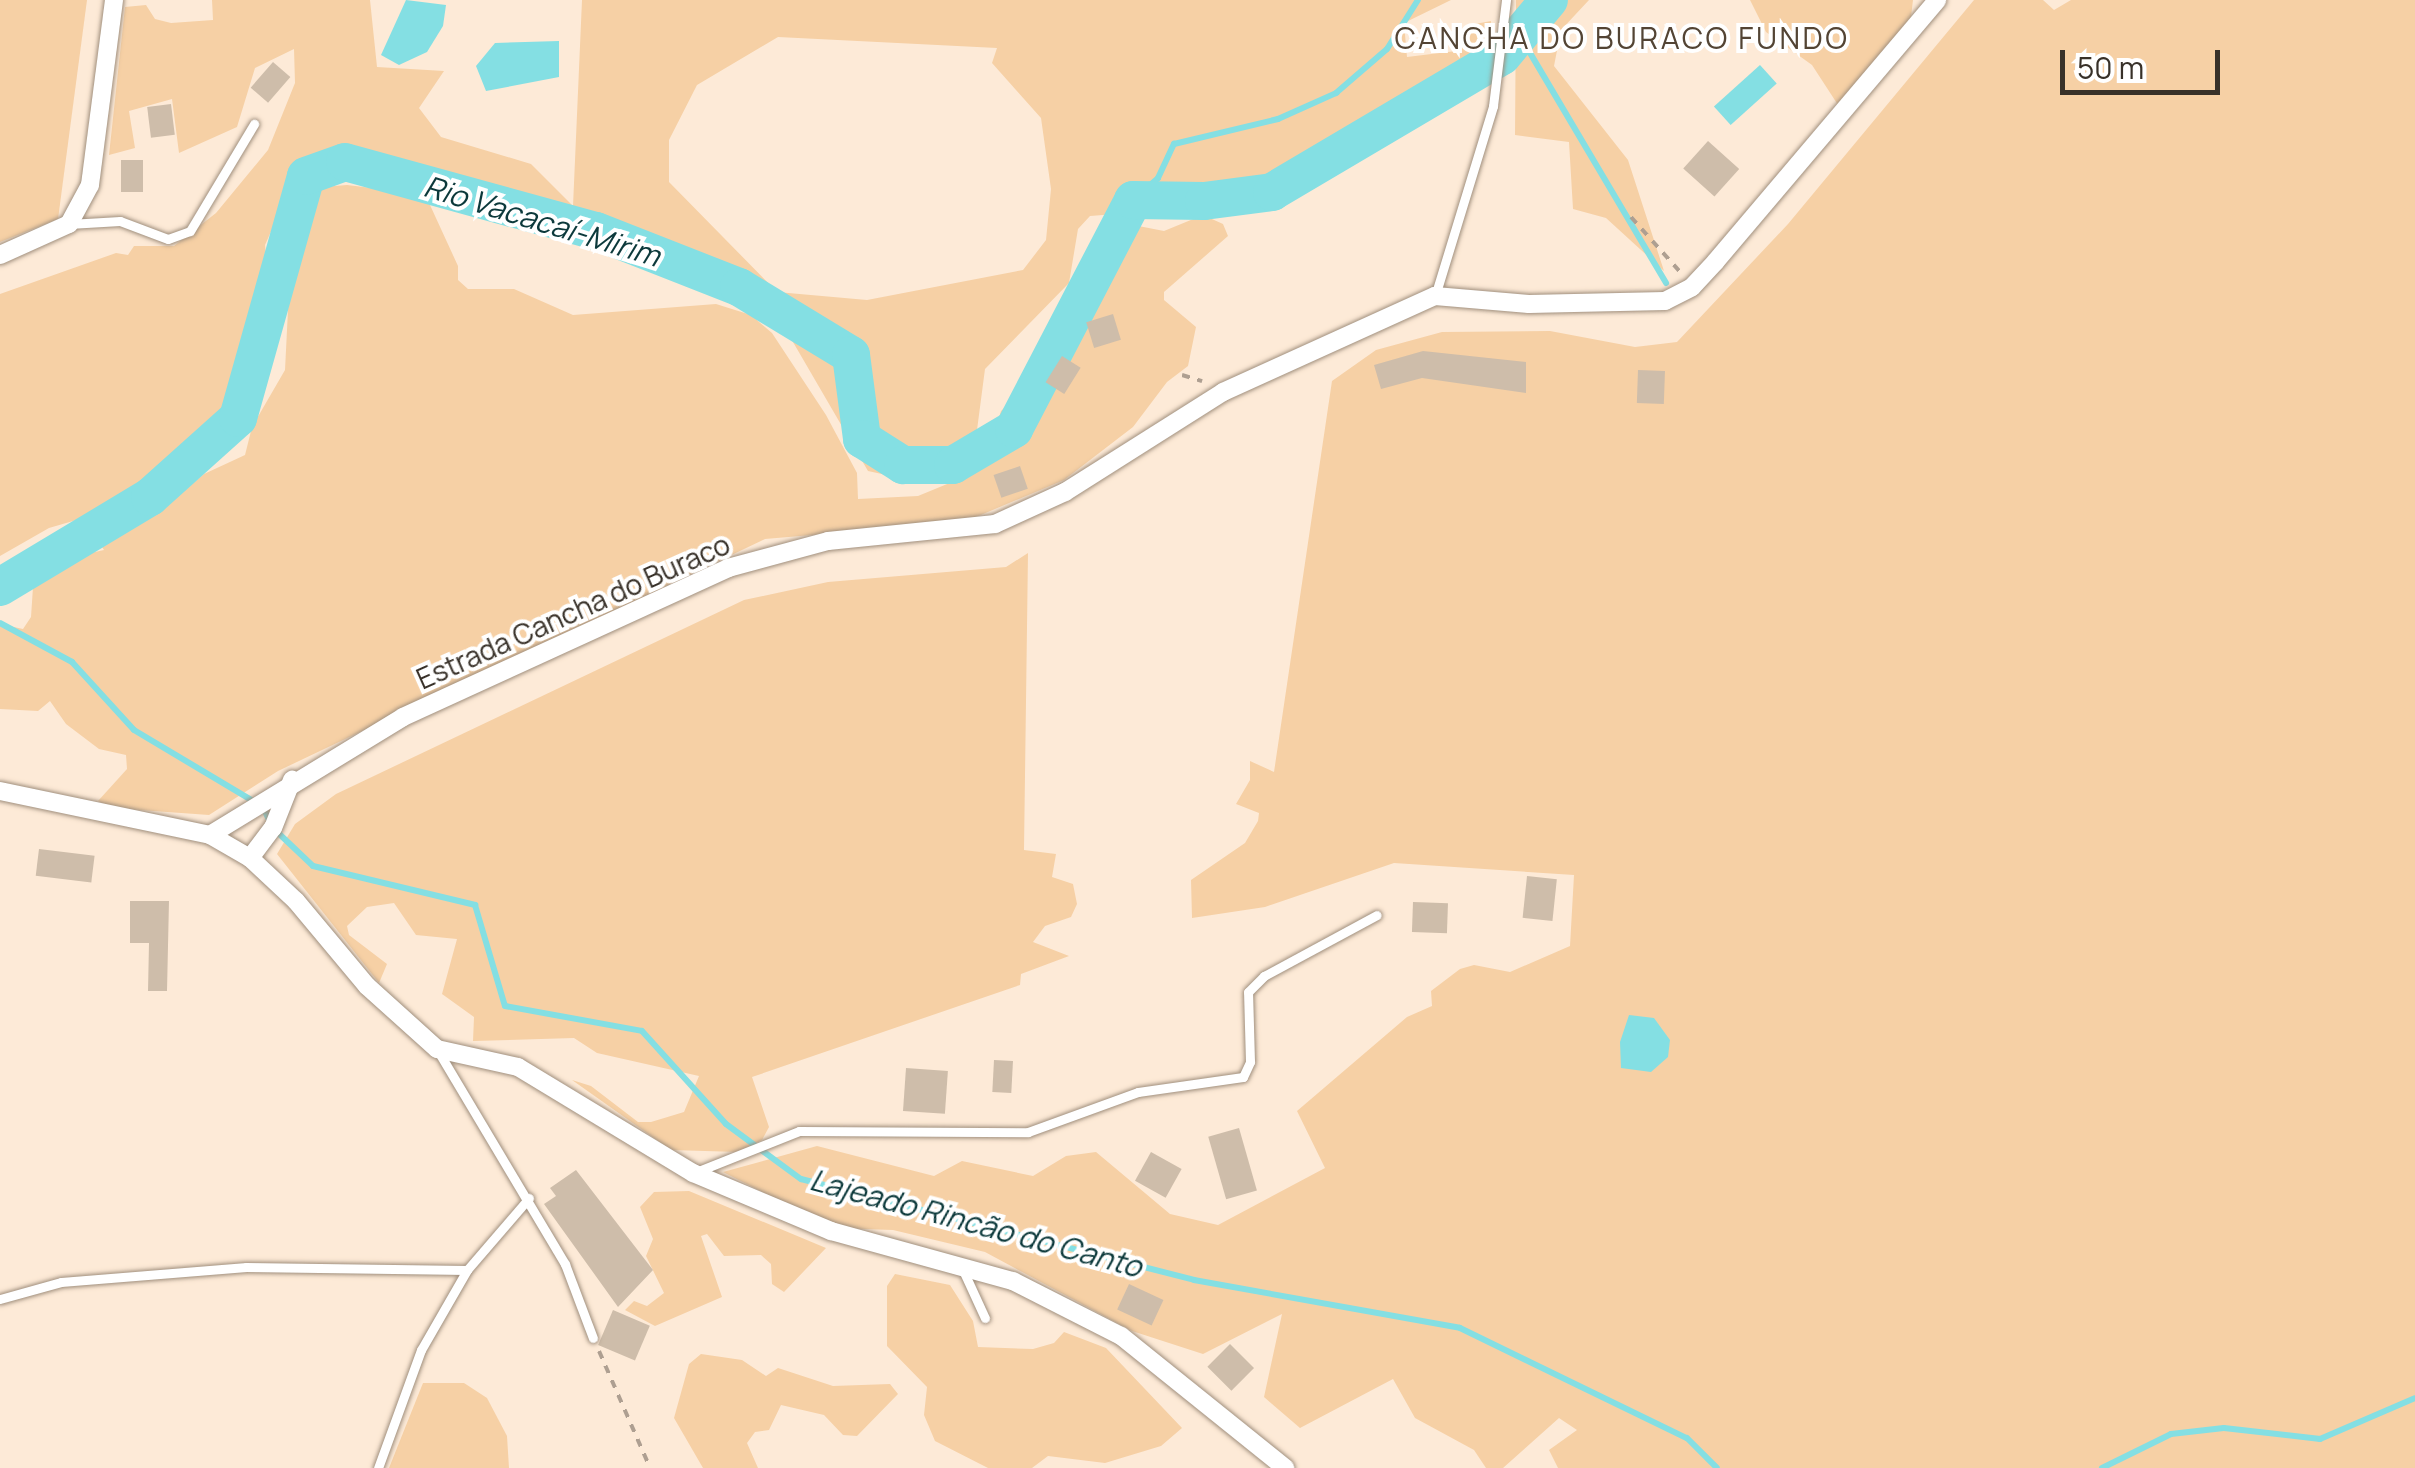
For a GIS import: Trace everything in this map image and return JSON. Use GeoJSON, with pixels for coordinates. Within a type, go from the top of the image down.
{"type":"FeatureCollection","features":[{"type":"Feature","properties":{"kind":"street"},"geometry":{"type":"LineString","coordinates":[[0,255],[69,224],[90,184],[114,0]]}},
{"type":"Feature","properties":{"kind":"street"},"geometry":{"type":"LineString","coordinates":[[1692,287],[1937,0]]}},
{"type":"Feature","properties":{"kind":"street","name":"Estrada Cancha do Buraco"},"geometry":{"type":"LineString","coordinates":[[210,835],[238,812],[403,717],[728,568],[828,542],[995,524],[1065,492],[1222,392],[1435,296],[1625,306],[1665,301],[1692,287]]}},
{"type":"Feature","properties":{"kind":"street"},"geometry":{"type":"LineString","coordinates":[[250,858],[274,828],[292,780]]}},
{"type":"Feature","properties":{"kind":"street"},"geometry":{"type":"LineString","coordinates":[[0,791],[210,835],[250,858],[367,986],[437,1049],[518,1067],[693,1173],[831,1232],[1013,1281],[1121,1336],[1285,1468]]}},
{"type":"Feature","properties":{"kind":"lane"},"geometry":{"type":"LineString","coordinates":[[1435,296],[1493,106],[1506,0]]}},
{"type":"Feature","properties":{"kind":"lane"},"geometry":{"type":"LineString","coordinates":[[69,224],[120,220],[168,239],[190,231],[254,124]]}},
{"type":"Feature","properties":{"kind":"lane"},"geometry":{"type":"LineString","coordinates":[[693,1173],[798,1131],[1028,1132],[1138,1092],[1242,1077],[1250,1062],[1248,992],[1264,976],[1377,915]]}},
{"type":"Feature","properties":{"kind":"lane"},"geometry":{"type":"LineString","coordinates":[[437,1049],[565,1264],[593,1338]]}},
{"type":"Feature","properties":{"kind":"lane"},"geometry":{"type":"LineString","coordinates":[[378,1468],[422,1350],[467,1270],[529,1198]]}},
{"type":"Feature","properties":{"kind":"lane"},"geometry":{"type":"LineString","coordinates":[[0,1299],[61,1282],[246,1267],[467,1270]]}},
{"type":"Feature","properties":{"kind":"lane"},"geometry":{"type":"LineString","coordinates":[[962,1268],[985,1318]]}},
{"type":"Feature","properties":{"kind":"path"},"geometry":{"type":"LineString","coordinates":[[1631,217],[1692,287]]}},
{"type":"Feature","properties":{"kind":"path"},"geometry":{"type":"LineString","coordinates":[[593,1338],[650,1468]]}},
{"type":"Feature","properties":{"kind":"shaded area"},"geometry":{"type":"Polygon","coordinates":[[[0,0],[87,0],[58,219],[0,242],[0,0]]]}},
{"type":"Feature","properties":{"kind":"shaded area"},"geometry":{"type":"Polygon","coordinates":[[[212,0],[370,0],[377,67],[444,71],[419,108],[441,137],[531,164],[573,206],[582,0],[1451,0],[1404,23],[1407,57],[1456,51],[1475,24],[1491,21],[1489,56],[1348,148],[1218,206],[1090,216],[1078,229],[1069,283],[985,369],[977,430],[951,457],[900,478],[868,471],[786,330],[730,292],[671,276],[623,241],[583,245],[464,198],[317,162],[297,173],[265,245],[271,306],[229,434],[145,510],[128,505],[49,528],[0,556],[0,294],[116,253],[128,255],[134,246],[174,246],[216,213],[268,150],[295,83],[294,49],[255,68],[237,127],[179,153],[172,99],[129,111],[135,148],[109,155],[125,7],[146,5],[155,19],[171,23],[213,20],[212,0]],[[778,37],[697,85],[669,140],[669,182],[777,292],[867,300],[1023,270],[1046,240],[1051,189],[1041,118],[992,63],[997,48],[778,37]]]}},
{"type":"Feature","properties":{"kind":"shaded area"},"geometry":{"type":"Polygon","coordinates":[[[1516,0],[1589,0],[1561,30],[1554,66],[1628,160],[1664,271],[1606,218],[1573,209],[1569,142],[1515,135],[1516,0]]]}},
{"type":"Feature","properties":{"kind":"shaded area"},"geometry":{"type":"Polygon","coordinates":[[[1750,0],[1913,0],[1909,33],[1840,108],[1812,65],[1766,32],[1750,0]]]}},
{"type":"Feature","properties":{"kind":"shaded area"},"geometry":{"type":"Polygon","coordinates":[[[1974,0],[2043,0],[2054,10],[2071,0],[2415,0],[2415,1468],[1558,1468],[1549,1450],[1577,1430],[1559,1418],[1503,1468],[1486,1468],[1474,1450],[1415,1418],[1393,1379],[1300,1428],[1264,1397],[1282,1314],[1203,1354],[1132,1331],[985,1252],[893,1230],[834,1228],[723,1172],[817,1146],[934,1176],[962,1161],[1033,1176],[1066,1156],[1096,1152],[1170,1214],[1218,1225],[1325,1168],[1297,1111],[1407,1017],[1432,1006],[1431,991],[1460,969],[1474,965],[1510,972],[1570,946],[1574,875],[1394,863],[1265,907],[1192,918],[1191,880],[1245,843],[1258,821],[1259,813],[1236,804],[1250,780],[1250,761],[1274,772],[1332,381],[1376,350],[1442,332],[1550,331],[1635,347],[1677,342],[1788,224],[1974,0]]]}},
{"type":"Feature","properties":{"kind":"shaded area"},"geometry":{"type":"Polygon","coordinates":[[[347,185],[405,192],[430,205],[458,266],[458,280],[468,289],[514,289],[573,315],[716,304],[751,315],[772,333],[826,415],[857,473],[858,499],[918,496],[952,482],[994,433],[1001,411],[1028,385],[1039,350],[1081,282],[1097,232],[1118,222],[1164,231],[1203,215],[1223,224],[1228,236],[1164,292],[1164,300],[1196,327],[1188,366],[1167,382],[1133,427],[1064,480],[964,522],[765,539],[278,771],[209,815],[112,808],[98,801],[127,769],[126,755],[99,749],[66,724],[50,701],[38,711],[0,709],[0,624],[23,629],[31,617],[33,587],[59,560],[104,550],[95,536],[112,521],[154,516],[204,474],[245,455],[252,427],[285,370],[290,270],[302,219],[322,187],[347,185]]]}},
{"type":"Feature","properties":{"kind":"shaded area"},"geometry":{"type":"Polygon","coordinates":[[[1028,553],[1024,850],[1056,854],[1052,877],[1073,884],[1077,904],[1071,917],[1045,926],[1033,942],[1069,956],[1021,974],[1020,985],[752,1077],[769,1127],[762,1140],[739,1152],[671,1150],[572,1080],[591,1086],[638,1122],[651,1122],[684,1112],[699,1076],[597,1053],[574,1038],[473,1041],[474,1017],[442,994],[457,939],[416,935],[394,903],[367,907],[347,926],[349,935],[387,964],[379,983],[277,854],[295,824],[336,794],[744,600],[828,582],[1006,567],[1028,553]]]}},
{"type":"Feature","properties":{"kind":"shaded area"},"geometry":{"type":"Polygon","coordinates":[[[689,1191],[826,1248],[784,1292],[772,1284],[771,1264],[761,1255],[724,1256],[707,1234],[701,1236],[722,1297],[655,1326],[625,1310],[634,1301],[647,1306],[664,1293],[646,1256],[653,1239],[640,1207],[654,1192],[689,1191]]]}},
{"type":"Feature","properties":{"kind":"shaded area"},"geometry":{"type":"Polygon","coordinates":[[[895,1274],[950,1285],[973,1321],[978,1347],[1033,1349],[1054,1343],[1064,1332],[1106,1348],[1182,1428],[1161,1446],[1105,1463],[1048,1456],[1032,1468],[988,1468],[935,1441],[924,1415],[927,1387],[887,1346],[887,1286],[895,1274]]]}},
{"type":"Feature","properties":{"kind":"shaded area"},"geometry":{"type":"Polygon","coordinates":[[[701,1354],[742,1360],[766,1376],[778,1368],[833,1386],[890,1384],[898,1394],[857,1436],[843,1435],[824,1415],[781,1405],[769,1430],[755,1432],[747,1443],[758,1468],[703,1468],[674,1418],[689,1364],[701,1354]]]}},
{"type":"Feature","properties":{"kind":"shaded area"},"geometry":{"type":"Polygon","coordinates":[[[423,1383],[464,1383],[487,1398],[507,1436],[509,1468],[389,1468],[423,1383]]]}},
{"type":"Feature","properties":{"kind":"water"},"geometry":{"type":"Polygon","coordinates":[[[406,0],[446,5],[443,26],[427,52],[399,65],[381,55],[406,0]]]}},
{"type":"Feature","properties":{"kind":"water"},"geometry":{"type":"Polygon","coordinates":[[[559,41],[559,77],[486,91],[476,66],[495,43],[559,41]]]}},
{"type":"Feature","properties":{"kind":"water"},"geometry":{"type":"Polygon","coordinates":[[[1760,65],[1777,84],[1731,125],[1714,106],[1760,65]]]}},
{"type":"Feature","properties":{"kind":"water"},"geometry":{"type":"Polygon","coordinates":[[[1629,1015],[1654,1018],[1670,1040],[1668,1057],[1651,1072],[1621,1068],[1620,1042],[1629,1015]]]}},
{"type":"Feature","properties":{"kind":"building"},"geometry":{"type":"Polygon","coordinates":[[[273,62],[290,77],[268,103],[251,88],[273,62]]]}},
{"type":"Feature","properties":{"kind":"building"},"geometry":{"type":"Polygon","coordinates":[[[171,104],[175,135],[151,138],[147,107],[171,104]]]}},
{"type":"Feature","properties":{"kind":"building"},"geometry":{"type":"Polygon","coordinates":[[[1708,141],[1739,169],[1714,197],[1683,168],[1708,141]]]}},
{"type":"Feature","properties":{"kind":"building"},"geometry":{"type":"Polygon","coordinates":[[[121,160],[143,160],[143,192],[121,192],[121,160]]]}},
{"type":"Feature","properties":{"kind":"building"},"geometry":{"type":"Polygon","coordinates":[[[1113,314],[1121,340],[1094,348],[1086,322],[1113,314]]]}},
{"type":"Feature","properties":{"kind":"building"},"geometry":{"type":"Polygon","coordinates":[[[1423,351],[1526,362],[1526,393],[1422,378],[1381,389],[1374,365],[1423,351]]]}},
{"type":"Feature","properties":{"kind":"building"},"geometry":{"type":"Polygon","coordinates":[[[1062,356],[1081,368],[1064,394],[1046,382],[1062,356]]]}},
{"type":"Feature","properties":{"kind":"building"},"geometry":{"type":"Polygon","coordinates":[[[1638,370],[1665,371],[1664,404],[1637,403],[1638,370]]]}},
{"type":"Feature","properties":{"kind":"building"},"geometry":{"type":"Polygon","coordinates":[[[1020,466],[1028,489],[1001,498],[994,475],[1020,466]]]}},
{"type":"Feature","properties":{"kind":"building"},"geometry":{"type":"Polygon","coordinates":[[[39,849],[95,856],[91,883],[36,876],[39,849]]]}},
{"type":"Feature","properties":{"kind":"building"},"geometry":{"type":"Polygon","coordinates":[[[1527,876],[1557,879],[1552,921],[1523,918],[1527,876]]]}},
{"type":"Feature","properties":{"kind":"building"},"geometry":{"type":"Polygon","coordinates":[[[130,901],[169,901],[167,991],[148,991],[149,943],[130,943],[130,901]]]}},
{"type":"Feature","properties":{"kind":"building"},"geometry":{"type":"Polygon","coordinates":[[[1413,902],[1448,903],[1447,933],[1412,932],[1413,902]]]}},
{"type":"Feature","properties":{"kind":"building"},"geometry":{"type":"Polygon","coordinates":[[[994,1060],[1013,1061],[1011,1093],[992,1092],[994,1060]]]}},
{"type":"Feature","properties":{"kind":"building"},"geometry":{"type":"Polygon","coordinates":[[[906,1068],[948,1071],[945,1114],[903,1111],[906,1068]]]}},
{"type":"Feature","properties":{"kind":"building"},"geometry":{"type":"Polygon","coordinates":[[[1239,1128],[1257,1190],[1226,1199],[1208,1137],[1239,1128]]]}},
{"type":"Feature","properties":{"kind":"building"},"geometry":{"type":"Polygon","coordinates":[[[1151,1152],[1182,1169],[1166,1198],[1135,1181],[1151,1152]]]}},
{"type":"Feature","properties":{"kind":"building"},"geometry":{"type":"Polygon","coordinates":[[[576,1170],[653,1270],[618,1307],[544,1204],[556,1196],[550,1188],[576,1170]]]}},
{"type":"Feature","properties":{"kind":"building"},"geometry":{"type":"Polygon","coordinates":[[[1129,1284],[1163,1300],[1152,1325],[1117,1309],[1129,1284]]]}},
{"type":"Feature","properties":{"kind":"building"},"geometry":{"type":"Polygon","coordinates":[[[613,1310],[650,1326],[635,1361],[598,1345],[613,1310]]]}},
{"type":"Feature","properties":{"kind":"building"},"geometry":{"type":"Polygon","coordinates":[[[1230,1344],[1254,1368],[1231,1391],[1207,1367],[1230,1344]]]}},
{"type":"Feature","properties":{"kind":"waterway"},"geometry":{"type":"LineString","coordinates":[[1133,200],[1158,178],[1174,144],[1278,119],[1336,93],[1387,49],[1418,0]]}},
{"type":"Feature","properties":{"kind":"waterway","name":"Rio Vacacaí-Mirim"},"geometry":{"type":"LineString","coordinates":[[0,587],[150,497],[238,418],[306,176],[345,162],[596,231],[739,287],[851,355],[862,439],[903,465],[953,465],[1014,429],[1133,200],[1204,201],[1272,192],[1502,56],[1549,0]]}},
{"type":"Feature","properties":{"kind":"waterway"},"geometry":{"type":"LineString","coordinates":[[1520,36],[1666,283]]}},
{"type":"Feature","properties":{"kind":"waterway","name":"Lajeado Rincão do Canto"},"geometry":{"type":"LineString","coordinates":[[0,623],[72,662],[134,730],[263,807],[273,828],[313,866],[475,905],[505,1006],[642,1031],[726,1124],[801,1179],[1194,1280],[1460,1328],[1687,1438],[1717,1468]]}},
{"type":"Feature","properties":{"kind":"waterway"},"geometry":{"type":"LineString","coordinates":[[2102,1468],[2171,1434],[2224,1428],[2320,1439],[2415,1398]]}},
{"type":"Feature","properties":{"kind":"district","name":"CANCHA DO BURACO FUNDO"},"geometry":{"type":"Point","coordinates":[1622,38]}}]}
